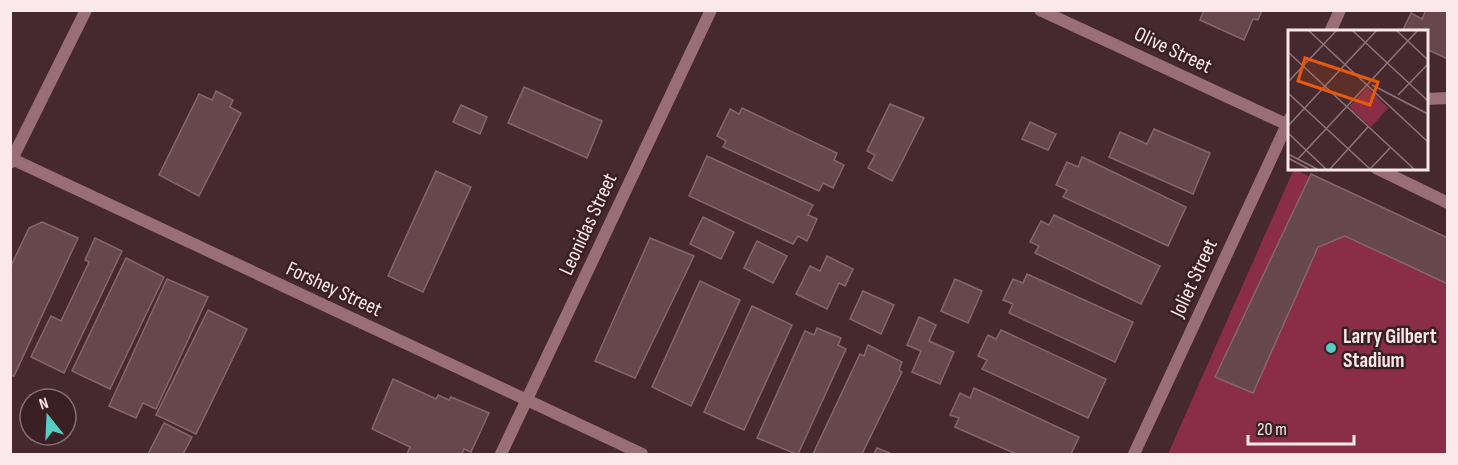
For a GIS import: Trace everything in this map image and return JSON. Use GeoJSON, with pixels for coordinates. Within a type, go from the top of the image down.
{"type":"FeatureCollection","features":[{"type":"Feature","properties":{"kind":"street"},"geometry":{"type":"LineString","coordinates":[[11,160],[86,10]]}},
{"type":"Feature","properties":{"kind":"street","name":"Leonidas Street"},"geometry":{"type":"LineString","coordinates":[[501,454],[711,10]]}},
{"type":"Feature","properties":{"kind":"street","name":"Olive Street"},"geometry":{"type":"LineString","coordinates":[[1040,10],[1288,123]]}},
{"type":"Feature","properties":{"kind":"street"},"geometry":{"type":"LineString","coordinates":[[1331,30],[1340,10]]}},
{"type":"Feature","properties":{"kind":"street"},"geometry":{"type":"LineString","coordinates":[[1428,99],[1448,98]]}},
{"type":"Feature","properties":{"kind":"street","name":"Joliet Street"},"geometry":{"type":"LineString","coordinates":[[1134,454],[1288,125]]}},
{"type":"Feature","properties":{"kind":"street","name":"Forshey Street"},"geometry":{"type":"LineString","coordinates":[[11,160],[642,454]]}},
{"type":"Feature","properties":{"kind":"street"},"geometry":{"type":"LineString","coordinates":[[1380,170],[1448,203]]}},
{"type":"Feature","properties":{"kind":"shaded area","name":"Larry Gilbert Stadium"},"geometry":{"type":"Polygon","coordinates":[[[1294,170],[1447,242],[1447,454],[1168,454],[1294,170]]]}},
{"type":"Feature","properties":{"kind":"building"},"geometry":{"type":"Polygon","coordinates":[[[1204,10],[1262,10],[1258,20],[1253,19],[1244,40],[1200,20],[1204,10]]]}},
{"type":"Feature","properties":{"kind":"building"},"geometry":{"type":"Polygon","coordinates":[[[1426,10],[1448,10],[1448,59],[1428,50],[1428,30],[1403,30],[1411,13],[1422,19],[1426,10]]]}},
{"type":"Feature","properties":{"kind":"building"},"geometry":{"type":"Polygon","coordinates":[[[524,87],[602,121],[587,158],[508,123],[524,87]]]}},
{"type":"Feature","properties":{"kind":"building"},"geometry":{"type":"Polygon","coordinates":[[[216,91],[233,100],[230,107],[241,113],[199,196],[159,175],[199,94],[212,100],[216,91]]]}},
{"type":"Feature","properties":{"kind":"building"},"geometry":{"type":"Polygon","coordinates":[[[890,104],[924,118],[892,181],[868,168],[875,155],[867,151],[890,104]]]}},
{"type":"Feature","properties":{"kind":"building"},"geometry":{"type":"Polygon","coordinates":[[[461,105],[487,117],[480,134],[453,122],[461,105]]]}},
{"type":"Feature","properties":{"kind":"building"},"geometry":{"type":"Polygon","coordinates":[[[742,108],[837,153],[834,160],[844,165],[833,188],[823,183],[819,191],[723,147],[726,141],[717,136],[730,109],[739,114],[742,108]]]}},
{"type":"Feature","properties":{"kind":"building"},"geometry":{"type":"Polygon","coordinates":[[[1030,122],[1056,134],[1048,150],[1022,139],[1030,122]]]}},
{"type":"Feature","properties":{"kind":"building"},"geometry":{"type":"Polygon","coordinates":[[[1154,129],[1210,153],[1193,194],[1109,157],[1120,132],[1147,144],[1154,129]]]}},
{"type":"Feature","properties":{"kind":"building"},"geometry":{"type":"Polygon","coordinates":[[[707,156],[813,205],[808,215],[817,219],[807,241],[798,236],[793,244],[689,196],[707,156]]]}},
{"type":"Feature","properties":{"kind":"building"},"geometry":{"type":"Polygon","coordinates":[[[1082,157],[1186,207],[1168,246],[1063,197],[1067,190],[1056,185],[1067,162],[1078,167],[1082,157]]]}},
{"type":"Feature","properties":{"kind":"building"},"geometry":{"type":"Polygon","coordinates":[[[436,171],[471,187],[423,292],[388,276],[436,171]]]}},
{"type":"Feature","properties":{"kind":"building"},"geometry":{"type":"Polygon","coordinates":[[[1311,174],[1448,238],[1448,284],[1345,236],[1318,247],[1253,393],[1215,377],[1311,174]]]}},
{"type":"Feature","properties":{"kind":"building"},"geometry":{"type":"Polygon","coordinates":[[[1054,215],[1160,266],[1141,304],[1035,253],[1039,246],[1030,242],[1041,221],[1049,225],[1054,215]]]}},
{"type":"Feature","properties":{"kind":"building"},"geometry":{"type":"Polygon","coordinates":[[[703,217],[734,232],[721,259],[690,244],[703,217]]]}},
{"type":"Feature","properties":{"kind":"building"},"geometry":{"type":"Polygon","coordinates":[[[42,222],[78,238],[14,376],[10,375],[10,268],[29,228],[42,222]]]}},
{"type":"Feature","properties":{"kind":"building"},"geometry":{"type":"Polygon","coordinates":[[[95,238],[122,251],[64,373],[31,357],[51,316],[61,321],[89,262],[85,260],[95,238]]]}},
{"type":"Feature","properties":{"kind":"building"},"geometry":{"type":"Polygon","coordinates":[[[650,238],[694,256],[635,378],[595,361],[650,238]]]}},
{"type":"Feature","properties":{"kind":"building"},"geometry":{"type":"Polygon","coordinates":[[[757,241],[787,256],[773,283],[744,268],[757,241]]]}},
{"type":"Feature","properties":{"kind":"building"},"geometry":{"type":"Polygon","coordinates":[[[827,256],[853,269],[845,286],[839,283],[827,309],[796,294],[810,266],[820,271],[827,256]]]}},
{"type":"Feature","properties":{"kind":"building"},"geometry":{"type":"Polygon","coordinates":[[[126,258],[164,277],[110,389],[72,371],[126,258]]]}},
{"type":"Feature","properties":{"kind":"building"},"geometry":{"type":"Polygon","coordinates":[[[1027,274],[1133,322],[1115,362],[1009,313],[1013,304],[1003,300],[1013,279],[1023,283],[1027,274]]]}},
{"type":"Feature","properties":{"kind":"building"},"geometry":{"type":"Polygon","coordinates":[[[167,279],[208,297],[156,409],[143,403],[136,418],[109,406],[167,279]]]}},
{"type":"Feature","properties":{"kind":"building"},"geometry":{"type":"Polygon","coordinates":[[[955,279],[982,291],[968,323],[941,311],[955,279]]]}},
{"type":"Feature","properties":{"kind":"building"},"geometry":{"type":"Polygon","coordinates":[[[700,281],[740,300],[691,406],[652,387],[700,281]]]}},
{"type":"Feature","properties":{"kind":"building"},"geometry":{"type":"Polygon","coordinates":[[[863,291],[894,305],[881,334],[850,319],[863,291]]]}},
{"type":"Feature","properties":{"kind":"building"},"geometry":{"type":"Polygon","coordinates":[[[752,306],[792,325],[744,430],[704,412],[752,306]]]}},
{"type":"Feature","properties":{"kind":"building"},"geometry":{"type":"Polygon","coordinates":[[[208,310],[247,329],[196,434],[156,415],[208,310]]]}},
{"type":"Feature","properties":{"kind":"building"},"geometry":{"type":"Polygon","coordinates":[[[919,317],[936,325],[929,341],[954,352],[940,384],[912,372],[921,351],[907,345],[919,317]]]}},
{"type":"Feature","properties":{"kind":"building"},"geometry":{"type":"Polygon","coordinates":[[[817,328],[841,338],[838,345],[846,349],[798,454],[796,454],[757,438],[805,331],[814,335],[817,328]]]}},
{"type":"Feature","properties":{"kind":"building"},"geometry":{"type":"Polygon","coordinates":[[[1001,330],[1106,379],[1088,418],[982,369],[987,360],[978,356],[988,335],[996,339],[1001,330]]]}},
{"type":"Feature","properties":{"kind":"building"},"geometry":{"type":"Polygon","coordinates":[[[868,345],[902,362],[899,370],[902,372],[862,454],[813,454],[860,354],[864,356],[868,345]]]}},
{"type":"Feature","properties":{"kind":"building"},"geometry":{"type":"Polygon","coordinates":[[[393,379],[436,399],[438,395],[449,400],[451,397],[489,413],[471,452],[464,449],[462,454],[407,454],[410,447],[372,429],[393,379]]]}},
{"type":"Feature","properties":{"kind":"building"},"geometry":{"type":"Polygon","coordinates":[[[974,388],[1079,437],[1071,454],[1016,454],[955,427],[959,418],[950,415],[960,393],[970,398],[974,388]]]}},
{"type":"Feature","properties":{"kind":"building"},"geometry":{"type":"Polygon","coordinates":[[[164,423],[192,437],[183,454],[148,454],[164,423]]]}},
{"type":"Feature","properties":{"kind":"building"},"geometry":{"type":"Polygon","coordinates":[[[877,448],[892,454],[874,454],[877,448]]]}},
{"type":"Feature","properties":{"kind":"place","name":"Larry Gilbert Stadium"},"geometry":{"type":"Point","coordinates":[1331,348]}}]}
